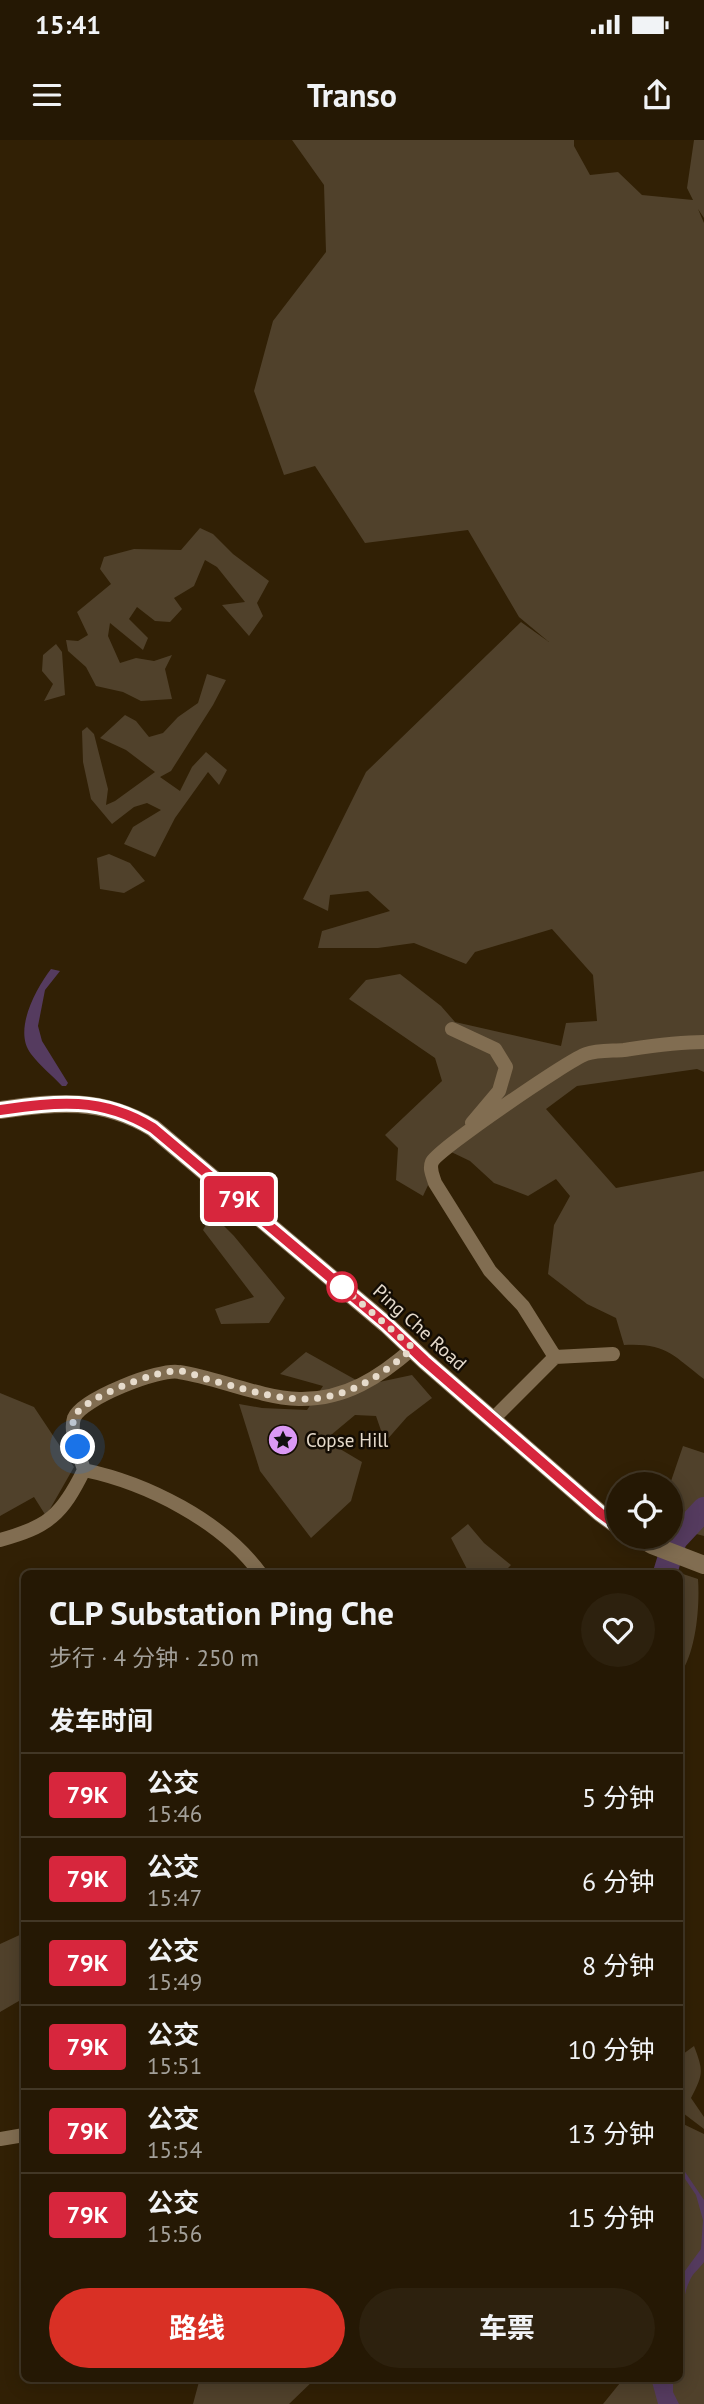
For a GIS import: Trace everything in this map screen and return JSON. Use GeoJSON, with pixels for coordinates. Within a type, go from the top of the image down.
{"type":"FeatureCollection","features":[{"type":"Feature","properties":{"kind":"street"},"geometry":{"type":"LineString","coordinates":[[452,1029],[495,1049],[506,1067],[499,1091],[462,1135]]}},
{"type":"Feature","properties":{"kind":"street"},"geometry":{"type":"LineString","coordinates":[[555,1357],[523,1306],[490,1271],[435,1183],[430,1170],[436,1157],[462,1135],[585,1054],[668,1042],[704,1042]]}},
{"type":"Feature","properties":{"kind":"street","name":"Ping Che Road"},"geometry":{"type":"LineString","coordinates":[[0,1110],[49,1103],[80,1103],[110,1108],[144,1122],[174,1143],[606,1517]]}},
{"type":"Feature","properties":{"kind":"street"},"geometry":{"type":"LineString","coordinates":[[0,1540],[38,1528],[53,1518],[72,1494],[84,1470],[73,1431],[74,1417],[79,1410],[100,1396],[129,1383],[176,1371],[264,1394],[300,1399],[345,1392],[386,1372],[413,1348]]}},
{"type":"Feature","properties":{"kind":"street"},"geometry":{"type":"LineString","coordinates":[[493,1419],[555,1357],[613,1354]]}},
{"type":"Feature","properties":{"kind":"street"},"geometry":{"type":"LineString","coordinates":[[84,1470],[142,1486],[219,1530],[257,1570]]}},
{"type":"Feature","properties":{"kind":"street"},"geometry":{"type":"LineString","coordinates":[[665,1549],[701,1563]]}},
{"type":"Feature","properties":{"kind":"street"},"geometry":{"type":"LineString","coordinates":[[0,2139],[21,2136]]}},
{"type":"Feature","properties":{"kind":"shaded area"},"geometry":{"type":"Polygon","coordinates":[[[292,140],[574,140],[574,146],[590,175],[618,172],[642,195],[693,200],[687,188],[694,140],[704,140],[704,218],[698,209],[704,223],[704,1072],[697,1069],[577,1086],[546,1109],[616,1188],[704,1171],[704,1379],[668,1352],[650,1346],[624,1345],[616,1318],[587,1304],[548,1274],[554,1225],[570,1196],[556,1179],[528,1196],[494,1183],[470,1161],[445,1149],[423,1196],[396,1180],[398,1148],[385,1135],[442,1081],[435,1058],[349,999],[366,980],[400,974],[441,1006],[455,1022],[561,1046],[566,1023],[597,1021],[593,975],[552,929],[475,952],[466,964],[414,943],[378,948],[318,948],[322,931],[390,911],[368,891],[330,895],[328,911],[303,899],[366,772],[521,622],[549,642],[519,617],[468,530],[365,543],[315,466],[284,475],[254,391],[273,321],[326,252],[324,185],[292,140]]]}},
{"type":"Feature","properties":{"kind":"shaded area"},"geometry":{"type":"Polygon","coordinates":[[[200,528],[213,534],[233,554],[269,581],[257,603],[263,616],[249,636],[222,605],[245,602],[217,567],[205,560],[194,586],[174,598],[182,609],[170,622],[155,621],[137,607],[129,619],[148,638],[143,650],[110,623],[108,636],[120,663],[136,658],[154,661],[172,655],[165,669],[172,699],[141,701],[123,692],[96,686],[86,667],[68,651],[66,640],[78,641],[88,635],[77,612],[111,584],[100,569],[104,557],[134,549],[181,550],[200,528]]]}},
{"type":"Feature","properties":{"kind":"shaded area"},"geometry":{"type":"Polygon","coordinates":[[[56,644],[62,652],[65,695],[44,701],[53,684],[42,671],[43,655],[56,644]]]}},
{"type":"Feature","properties":{"kind":"shaded area"},"geometry":{"type":"Polygon","coordinates":[[[207,674],[226,680],[171,771],[160,777],[180,791],[192,767],[206,752],[227,770],[219,785],[208,772],[175,818],[155,857],[124,844],[133,827],[161,810],[147,803],[134,807],[112,824],[91,799],[83,762],[82,731],[87,727],[94,734],[108,789],[106,805],[155,772],[126,750],[100,738],[125,715],[136,721],[149,737],[163,733],[178,717],[198,703],[207,674]]]}},
{"type":"Feature","properties":{"kind":"shaded area"},"geometry":{"type":"Polygon","coordinates":[[[109,854],[130,863],[145,881],[124,893],[100,889],[97,858],[109,854]]]}},
{"type":"Feature","properties":{"kind":"shaded area"},"geometry":{"type":"Polygon","coordinates":[[[51,969],[60,971],[45,990],[38,1026],[42,1041],[68,1083],[66,1086],[62,1086],[38,1063],[26,1045],[24,1034],[28,1011],[51,969]]]}},
{"type":"Feature","properties":{"kind":"shaded area"},"geometry":{"type":"Polygon","coordinates":[[[212,1214],[234,1236],[285,1298],[269,1323],[221,1324],[215,1309],[254,1297],[203,1230],[212,1214]]]}},
{"type":"Feature","properties":{"kind":"shaded area"},"geometry":{"type":"Polygon","coordinates":[[[306,1352],[365,1385],[412,1375],[432,1398],[407,1417],[385,1442],[376,1416],[355,1415],[325,1440],[362,1462],[351,1501],[311,1538],[260,1471],[239,1404],[307,1410],[323,1386],[280,1374],[306,1352]]]}},
{"type":"Feature","properties":{"kind":"shaded area"},"geometry":{"type":"Polygon","coordinates":[[[0,1393],[34,1407],[74,1467],[46,1516],[34,1497],[0,1516],[0,1393]]]}},
{"type":"Feature","properties":{"kind":"shaded area"},"geometry":{"type":"Polygon","coordinates":[[[683,1446],[704,1453],[704,1536],[683,1530],[683,1472],[674,1472],[683,1446]]]}},
{"type":"Feature","properties":{"kind":"shaded area"},"geometry":{"type":"Polygon","coordinates":[[[468,1524],[484,1543],[511,1565],[506,1570],[467,1570],[451,1538],[468,1524]]]}},
{"type":"Feature","properties":{"kind":"shaded area"},"geometry":{"type":"Polygon","coordinates":[[[683,1574],[698,1579],[693,1642],[683,1669],[683,1574]]]}},
{"type":"Feature","properties":{"kind":"shaded area"},"geometry":{"type":"Polygon","coordinates":[[[21,1934],[21,2000],[0,2012],[0,1944],[21,1934]]]}},
{"type":"Feature","properties":{"kind":"shaded area"},"geometry":{"type":"Polygon","coordinates":[[[694,2046],[701,2073],[691,2098],[704,2117],[704,2129],[683,2113],[683,2054],[694,2046]]]}},
{"type":"Feature","properties":{"kind":"shaded area"},"geometry":{"type":"Polygon","coordinates":[[[683,2124],[704,2134],[704,2404],[603,2404],[621,2382],[683,2382],[683,2124]]]}},
{"type":"Feature","properties":{"kind":"shaded area"},"geometry":{"type":"Polygon","coordinates":[[[683,2169],[704,2200],[704,2262],[691,2277],[683,2309],[683,2274],[701,2249],[703,2220],[696,2195],[683,2176],[683,2169]]]}},
{"type":"Feature","properties":{"kind":"shaded area"},"geometry":{"type":"Polygon","coordinates":[[[199,2382],[312,2382],[289,2404],[193,2404],[199,2382]]]}},
{"type":"Feature","properties":{"kind":"shaded area"},"geometry":{"type":"Polygon","coordinates":[[[652,2382],[673,2382],[673,2392],[679,2404],[658,2404],[652,2382]]]}},
{"type":"Feature","properties":{"kind":"waterway"},"geometry":{"type":"LineString","coordinates":[[666,1570],[675,1540],[704,1509]]}},
{"type":"Feature","properties":{"kind":"bus line","name":"79K"},"geometry":{"type":"LineString","coordinates":[[0,1110],[70,1102],[89,1104],[133,1116],[153,1128],[387,1325],[606,1517]]}},
{"type":"Feature","properties":{"kind":"place","name":"Copse Hill"},"geometry":{"type":"Point","coordinates":[283,1440]}},
{"type":"Feature","properties":{"kind":"route"},"geometry":{"type":"LineString","coordinates":[[78,1447],[73,1431],[74,1417],[79,1410],[100,1396],[129,1383],[176,1371],[264,1394],[300,1399],[345,1392],[386,1372],[413,1348],[339,1284],[342,1287]]}}]}
